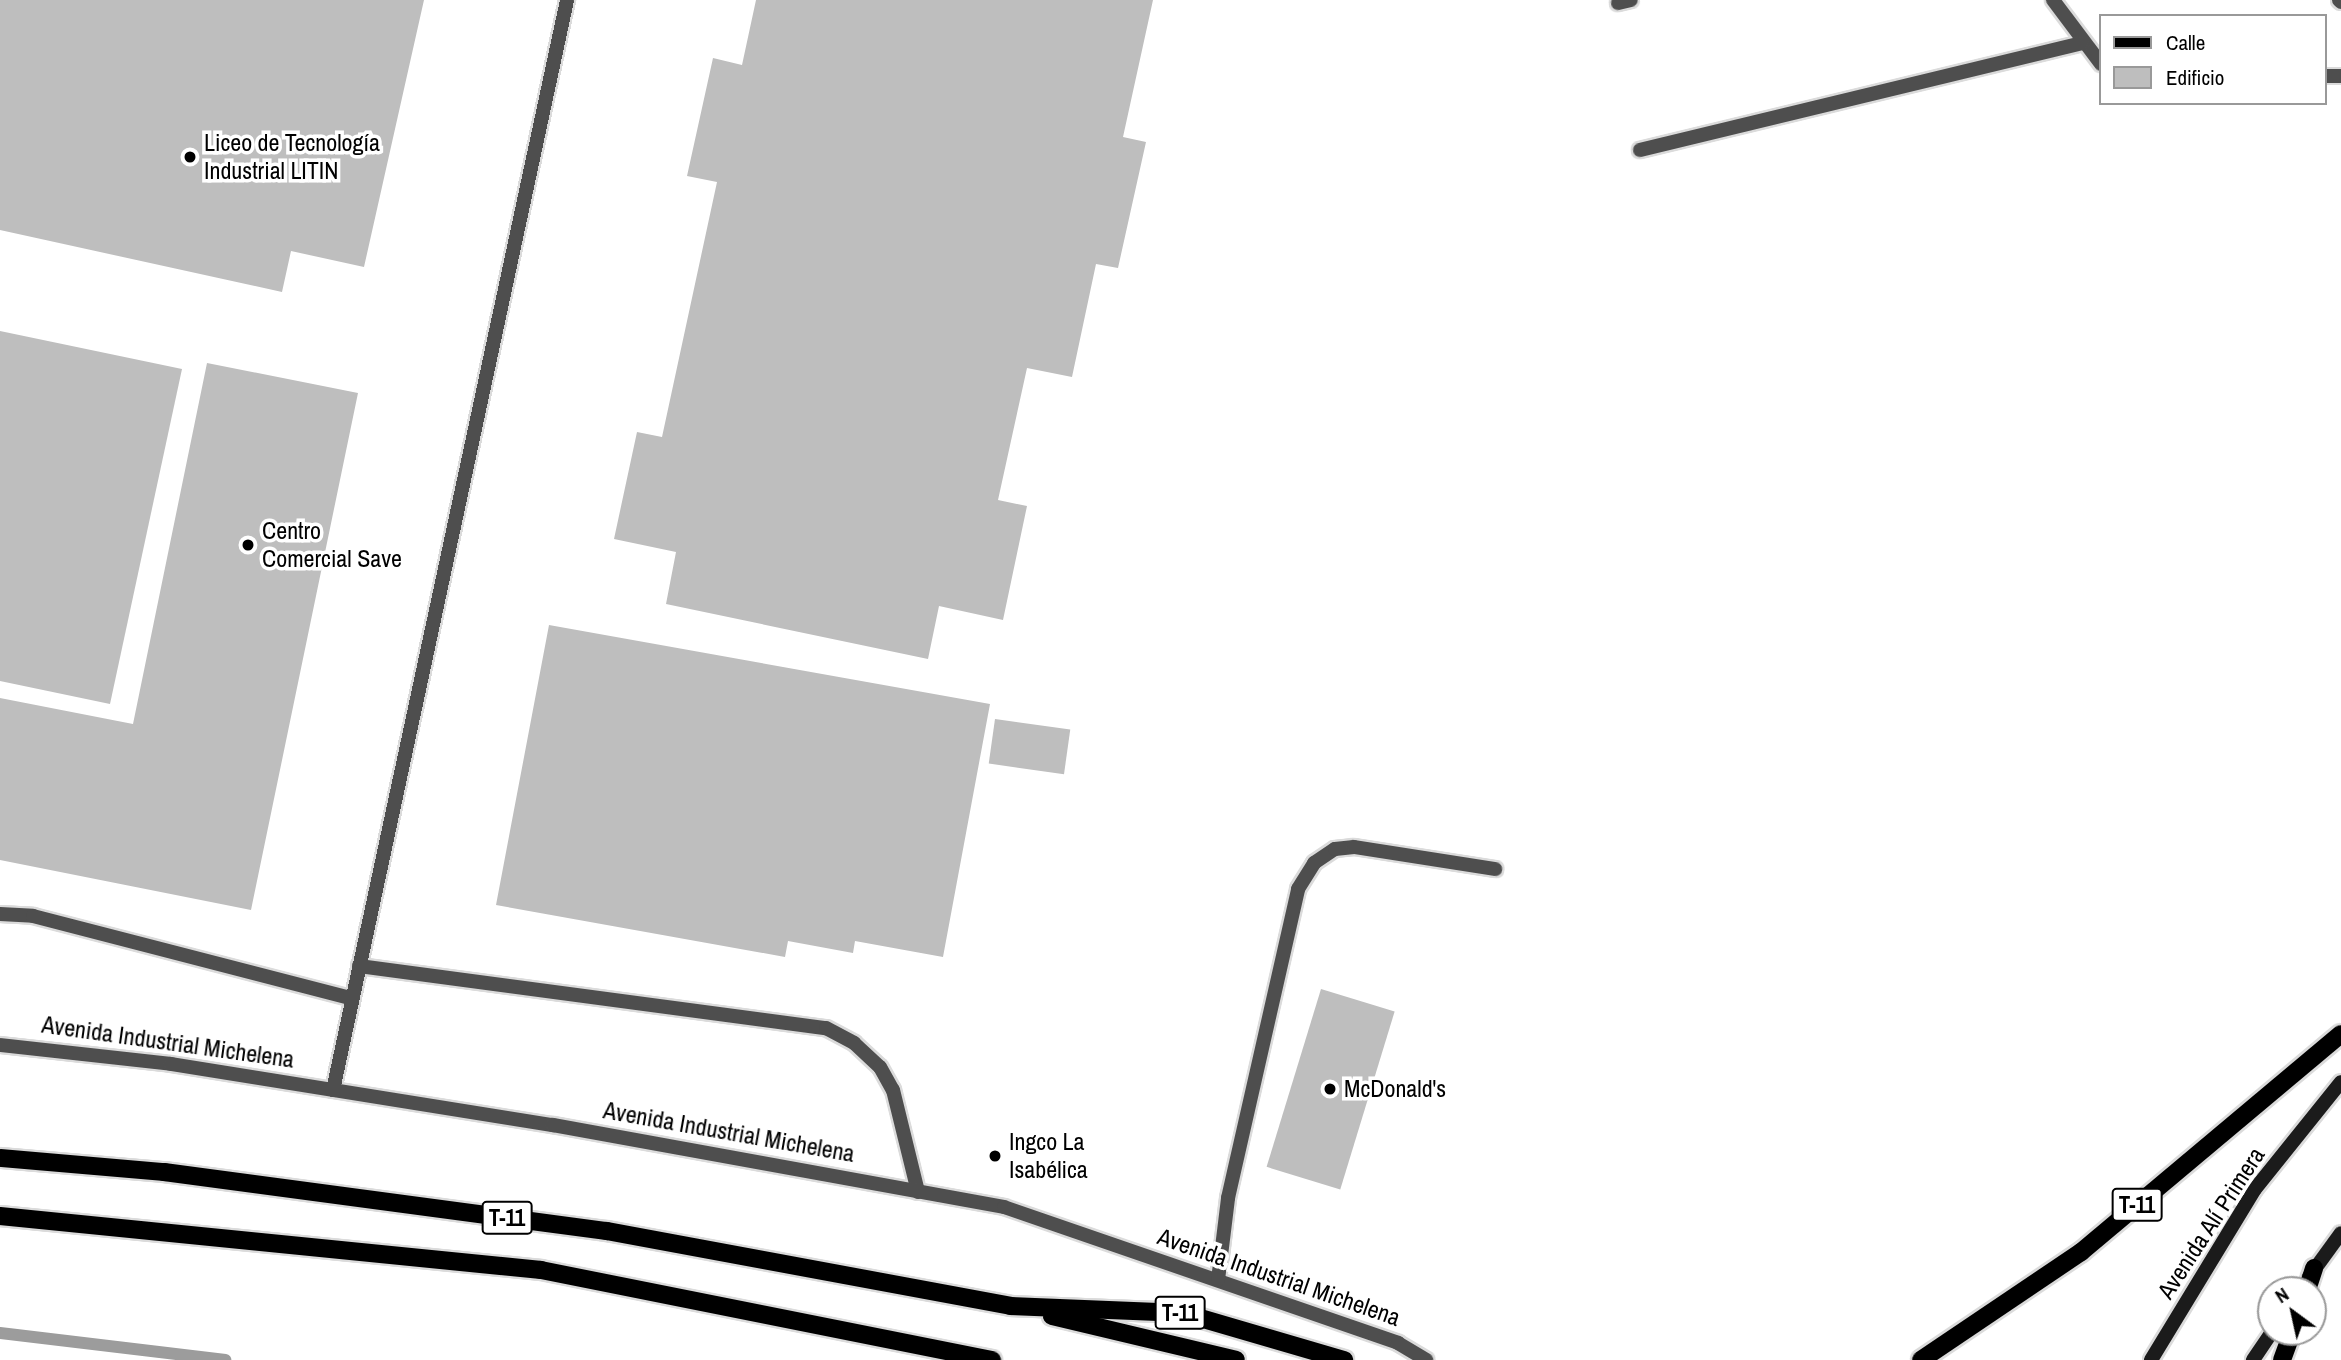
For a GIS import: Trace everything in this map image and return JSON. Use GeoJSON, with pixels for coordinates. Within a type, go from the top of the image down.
{"type":"FeatureCollection","features":[{"type":"Feature","properties":{"kind":"main road","name":"T-11"},"geometry":{"type":"LineString","coordinates":[[1921,1360],[2081,1252],[2341,1034]]}},
{"type":"Feature","properties":{"kind":"main road","name":"Avenida Alí Primera"},"geometry":{"type":"LineString","coordinates":[[2151,1360],[2255,1189],[2341,1082]]}},
{"type":"Feature","properties":{"kind":"main road","name":"T-11"},"geometry":{"type":"LineString","coordinates":[[0,1158],[164,1172],[607,1231],[1010,1306],[1236,1360]]}},
{"type":"Feature","properties":{"kind":"main road","name":"T-11"},"geometry":{"type":"LineString","coordinates":[[0,1216],[541,1270],[992,1360]]}},
{"type":"Feature","properties":{"kind":"main road"},"geometry":{"type":"LineString","coordinates":[[2309,1276],[2341,1233]]}},
{"type":"Feature","properties":{"kind":"main road"},"geometry":{"type":"LineString","coordinates":[[2311,1276],[2314,1268]]}},
{"type":"Feature","properties":{"kind":"main road","name":"T-11"},"geometry":{"type":"LineString","coordinates":[[1010,1306],[1183,1313],[1344,1360]]}},
{"type":"Feature","properties":{"kind":"lane"},"geometry":{"type":"LineString","coordinates":[[333,1090],[350,998],[567,0]]}},
{"type":"Feature","properties":{"kind":"lane"},"geometry":{"type":"LineString","coordinates":[[2053,0],[2081,43],[2100,63]]}},
{"type":"Feature","properties":{"kind":"lane"},"geometry":{"type":"LineString","coordinates":[[1640,150],[2081,43]]}},
{"type":"Feature","properties":{"kind":"lane"},"geometry":{"type":"LineString","coordinates":[[1218,1280],[1228,1198],[1298,889],[1314,863],[1335,849],[1354,847],[1495,869]]}},
{"type":"Feature","properties":{"kind":"lane"},"geometry":{"type":"LineString","coordinates":[[0,914],[33,916],[350,998]]}},
{"type":"Feature","properties":{"kind":"lane"},"geometry":{"type":"LineString","coordinates":[[359,966],[826,1028],[854,1043],[880,1067],[892,1090],[918,1192]]}},
{"type":"Feature","properties":{"kind":"lane","name":"Avenida Industrial Michelena"},"geometry":{"type":"LineString","coordinates":[[0,1045],[171,1064],[333,1090],[1004,1208],[1398,1343],[1426,1360]]}},
{"type":"Feature","properties":{"kind":"building","name":"Liceo de Tecnología Industrial LITIN"},"geometry":{"type":"Polygon","coordinates":[[[0,0],[424,0],[364,267],[291,251],[282,292],[0,230],[0,0]]]}},
{"type":"Feature","properties":{"kind":"building"},"geometry":{"type":"Polygon","coordinates":[[[756,0],[1153,0],[1123,137],[1146,142],[1118,268],[1096,264],[1072,377],[1027,368],[998,500],[1027,506],[1003,620],[939,606],[928,659],[666,604],[676,552],[614,539],[637,432],[662,437],[717,182],[687,176],[713,58],[742,65],[756,0]]]}},
{"type":"Feature","properties":{"kind":"building"},"geometry":{"type":"Polygon","coordinates":[[[0,331],[182,369],[110,704],[0,681],[0,331]]]}},
{"type":"Feature","properties":{"kind":"building","name":"Centro Comercial Save"},"geometry":{"type":"Polygon","coordinates":[[[207,363],[358,393],[251,910],[0,860],[0,698],[133,724],[207,363]]]}},
{"type":"Feature","properties":{"kind":"building"},"geometry":{"type":"Polygon","coordinates":[[[549,625],[990,704],[943,957],[855,941],[853,953],[788,941],[785,957],[496,905],[549,625]]]}},
{"type":"Feature","properties":{"kind":"building"},"geometry":{"type":"Polygon","coordinates":[[[995,719],[1070,730],[1064,774],[989,764],[995,719]]]}},
{"type":"Feature","properties":{"kind":"building","name":"McDonald's"},"geometry":{"type":"Polygon","coordinates":[[[1321,989],[1395,1012],[1340,1189],[1267,1167],[1321,989]]]}},
{"type":"Feature","properties":{"kind":"waterway"},"geometry":{"type":"LineString","coordinates":[[0,1333],[225,1360]]}},
{"type":"Feature","properties":{"kind":"place","name":"Liceo de Tecnología Industrial LITIN"},"geometry":{"type":"Point","coordinates":[190,157]}},
{"type":"Feature","properties":{"kind":"place","name":"Centro Comercial Save"},"geometry":{"type":"Point","coordinates":[248,545]}},
{"type":"Feature","properties":{"kind":"place","name":"McDonald's"},"geometry":{"type":"Point","coordinates":[1330,1089]}},
{"type":"Feature","properties":{"kind":"place","name":"Ingco La Isabélica"},"geometry":{"type":"Point","coordinates":[995,1156]}}]}
